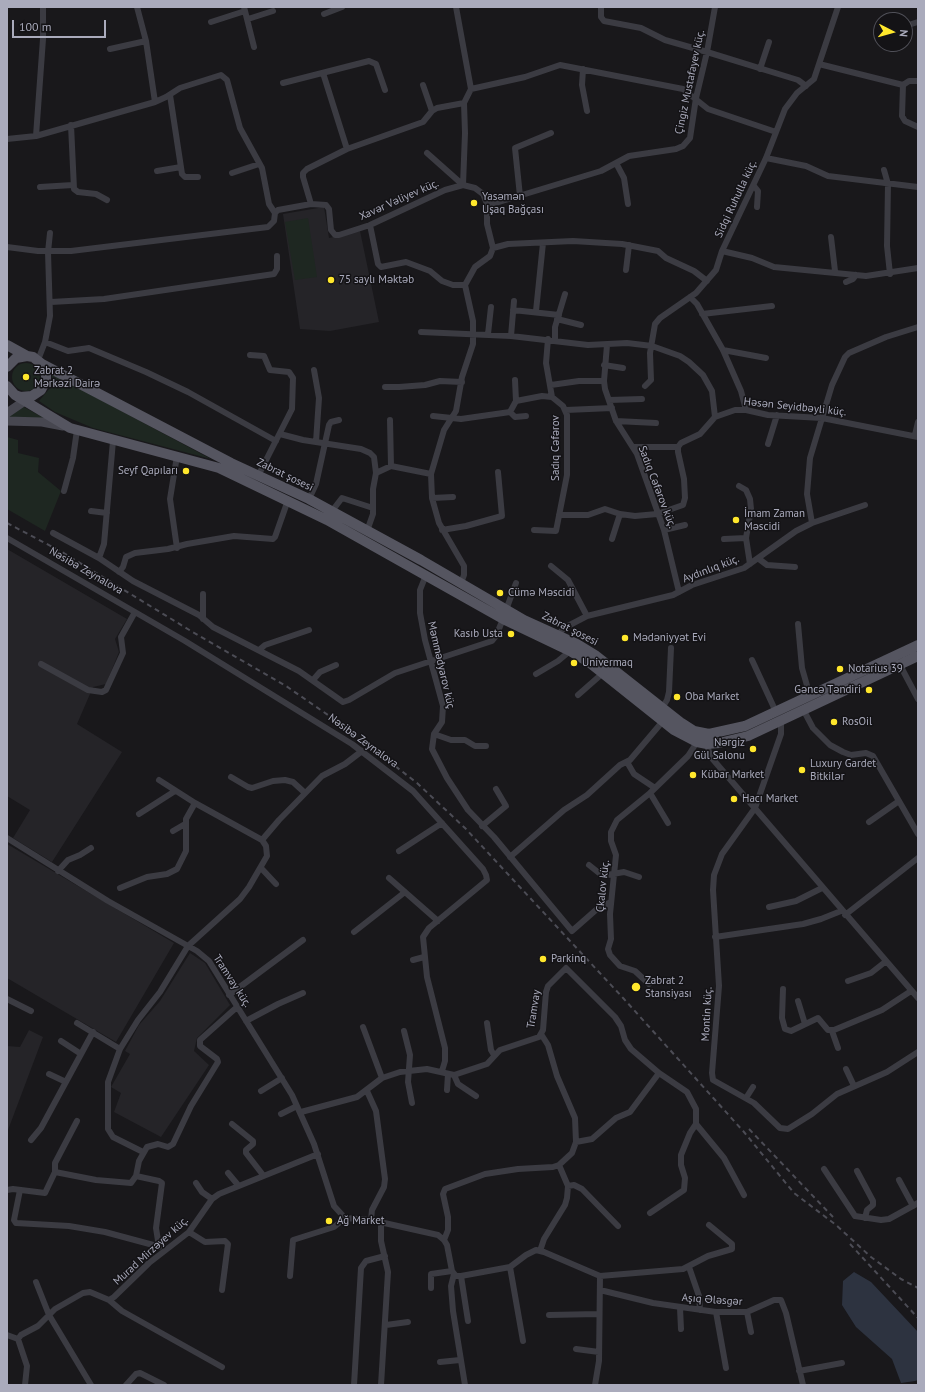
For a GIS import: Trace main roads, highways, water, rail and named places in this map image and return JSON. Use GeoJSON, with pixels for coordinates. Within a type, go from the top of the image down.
{"type":"FeatureCollection","features":[{"type":"Feature","properties":{"kind":"main road","name":"Zabrat şosesi"},"geometry":{"type":"LineString","coordinates":[[7,345],[231,463],[288,500],[363,539],[426,575],[458,588]]}},
{"type":"Feature","properties":{"kind":"main road"},"geometry":{"type":"LineString","coordinates":[[7,367],[16,358],[27,356]]}},
{"type":"Feature","properties":{"kind":"main road"},"geometry":{"type":"LineString","coordinates":[[28,399],[41,390],[46,380],[46,374],[40,362]]}},
{"type":"Feature","properties":{"kind":"main road"},"geometry":{"type":"LineString","coordinates":[[7,387],[15,395],[28,399],[74,429],[113,441],[176,456],[257,479]]}},
{"type":"Feature","properties":{"kind":"main road","name":"Zabrat şosesi"},"geometry":{"type":"LineString","coordinates":[[257,479],[309,499],[332,511],[458,588],[570,651],[603,673],[662,721],[682,735],[702,743],[719,743],[748,736],[781,722],[918,656]]}},
{"type":"Feature","properties":{"kind":"main road","name":"Zabrat şosesi"},"geometry":{"type":"LineString","coordinates":[[505,615],[558,635],[595,655],[688,728],[709,734],[745,726],[918,645]]}},
{"type":"Feature","properties":{"kind":"water"},"geometry":{"type":"Polygon","coordinates":[[[854,1272],[871,1282],[918,1332],[918,1380],[901,1383],[892,1359],[856,1327],[842,1305],[843,1281],[854,1272]]]}},
{"type":"Feature","properties":{"kind":"railway"},"geometry":{"type":"LineString","coordinates":[[7,523],[62,552],[191,631],[286,686],[341,724],[417,783],[465,828],[624,999],[744,1132],[794,1193],[836,1225],[871,1257],[901,1279],[918,1288]]}},
{"type":"Feature","properties":{"kind":"railway"},"geometry":{"type":"LineString","coordinates":[[749,1129],[833,1217]]}},
{"type":"Feature","properties":{"kind":"railway"},"geometry":{"type":"LineString","coordinates":[[850,1244],[918,1318]]}},
{"type":"Feature","properties":{"kind":"place","name":"Yasəmən Uşaq Bağçası"},"geometry":{"type":"Point","coordinates":[474,203]}},
{"type":"Feature","properties":{"kind":"place","name":"75 saylı Məktəb"},"geometry":{"type":"Point","coordinates":[331,280]}},
{"type":"Feature","properties":{"kind":"place","name":"Zabrat 2 Mərkəzi Dairə"},"geometry":{"type":"Point","coordinates":[26,377]}},
{"type":"Feature","properties":{"kind":"place","name":"Seyf Qapıları"},"geometry":{"type":"Point","coordinates":[186,471]}},
{"type":"Feature","properties":{"kind":"place","name":"İmam Zaman Məscidi"},"geometry":{"type":"Point","coordinates":[736,520]}},
{"type":"Feature","properties":{"kind":"place","name":"Cümə Məscidi"},"geometry":{"type":"Point","coordinates":[500,593]}},
{"type":"Feature","properties":{"kind":"place","name":"Kasıb Usta"},"geometry":{"type":"Point","coordinates":[511,634]}},
{"type":"Feature","properties":{"kind":"place","name":"Mədəniyyət Evi"},"geometry":{"type":"Point","coordinates":[625,638]}},
{"type":"Feature","properties":{"kind":"place","name":"Univermaq"},"geometry":{"type":"Point","coordinates":[574,663]}},
{"type":"Feature","properties":{"kind":"place","name":"Notarius 39"},"geometry":{"type":"Point","coordinates":[840,669]}},
{"type":"Feature","properties":{"kind":"place","name":"Gəncə Təndiri"},"geometry":{"type":"Point","coordinates":[869,690]}},
{"type":"Feature","properties":{"kind":"place","name":"Oba Market"},"geometry":{"type":"Point","coordinates":[677,697]}},
{"type":"Feature","properties":{"kind":"place","name":"RosOil"},"geometry":{"type":"Point","coordinates":[834,722]}},
{"type":"Feature","properties":{"kind":"place","name":"Nərgiz Gül Salonu"},"geometry":{"type":"Point","coordinates":[753,749]}},
{"type":"Feature","properties":{"kind":"place","name":"Luxury Gardet Bitkilər"},"geometry":{"type":"Point","coordinates":[802,770]}},
{"type":"Feature","properties":{"kind":"place","name":"Kübar Market"},"geometry":{"type":"Point","coordinates":[693,775]}},
{"type":"Feature","properties":{"kind":"place","name":"Hacı Market"},"geometry":{"type":"Point","coordinates":[734,799]}},
{"type":"Feature","properties":{"kind":"place","name":"Parkinq"},"geometry":{"type":"Point","coordinates":[543,959]}},
{"type":"Feature","properties":{"kind":"place","name":"Zabrat 2 Stansiyası"},"geometry":{"type":"Point","coordinates":[636,987]}},
{"type":"Feature","properties":{"kind":"place","name":"Ağ Market"},"geometry":{"type":"Point","coordinates":[329,1221]}}]}
